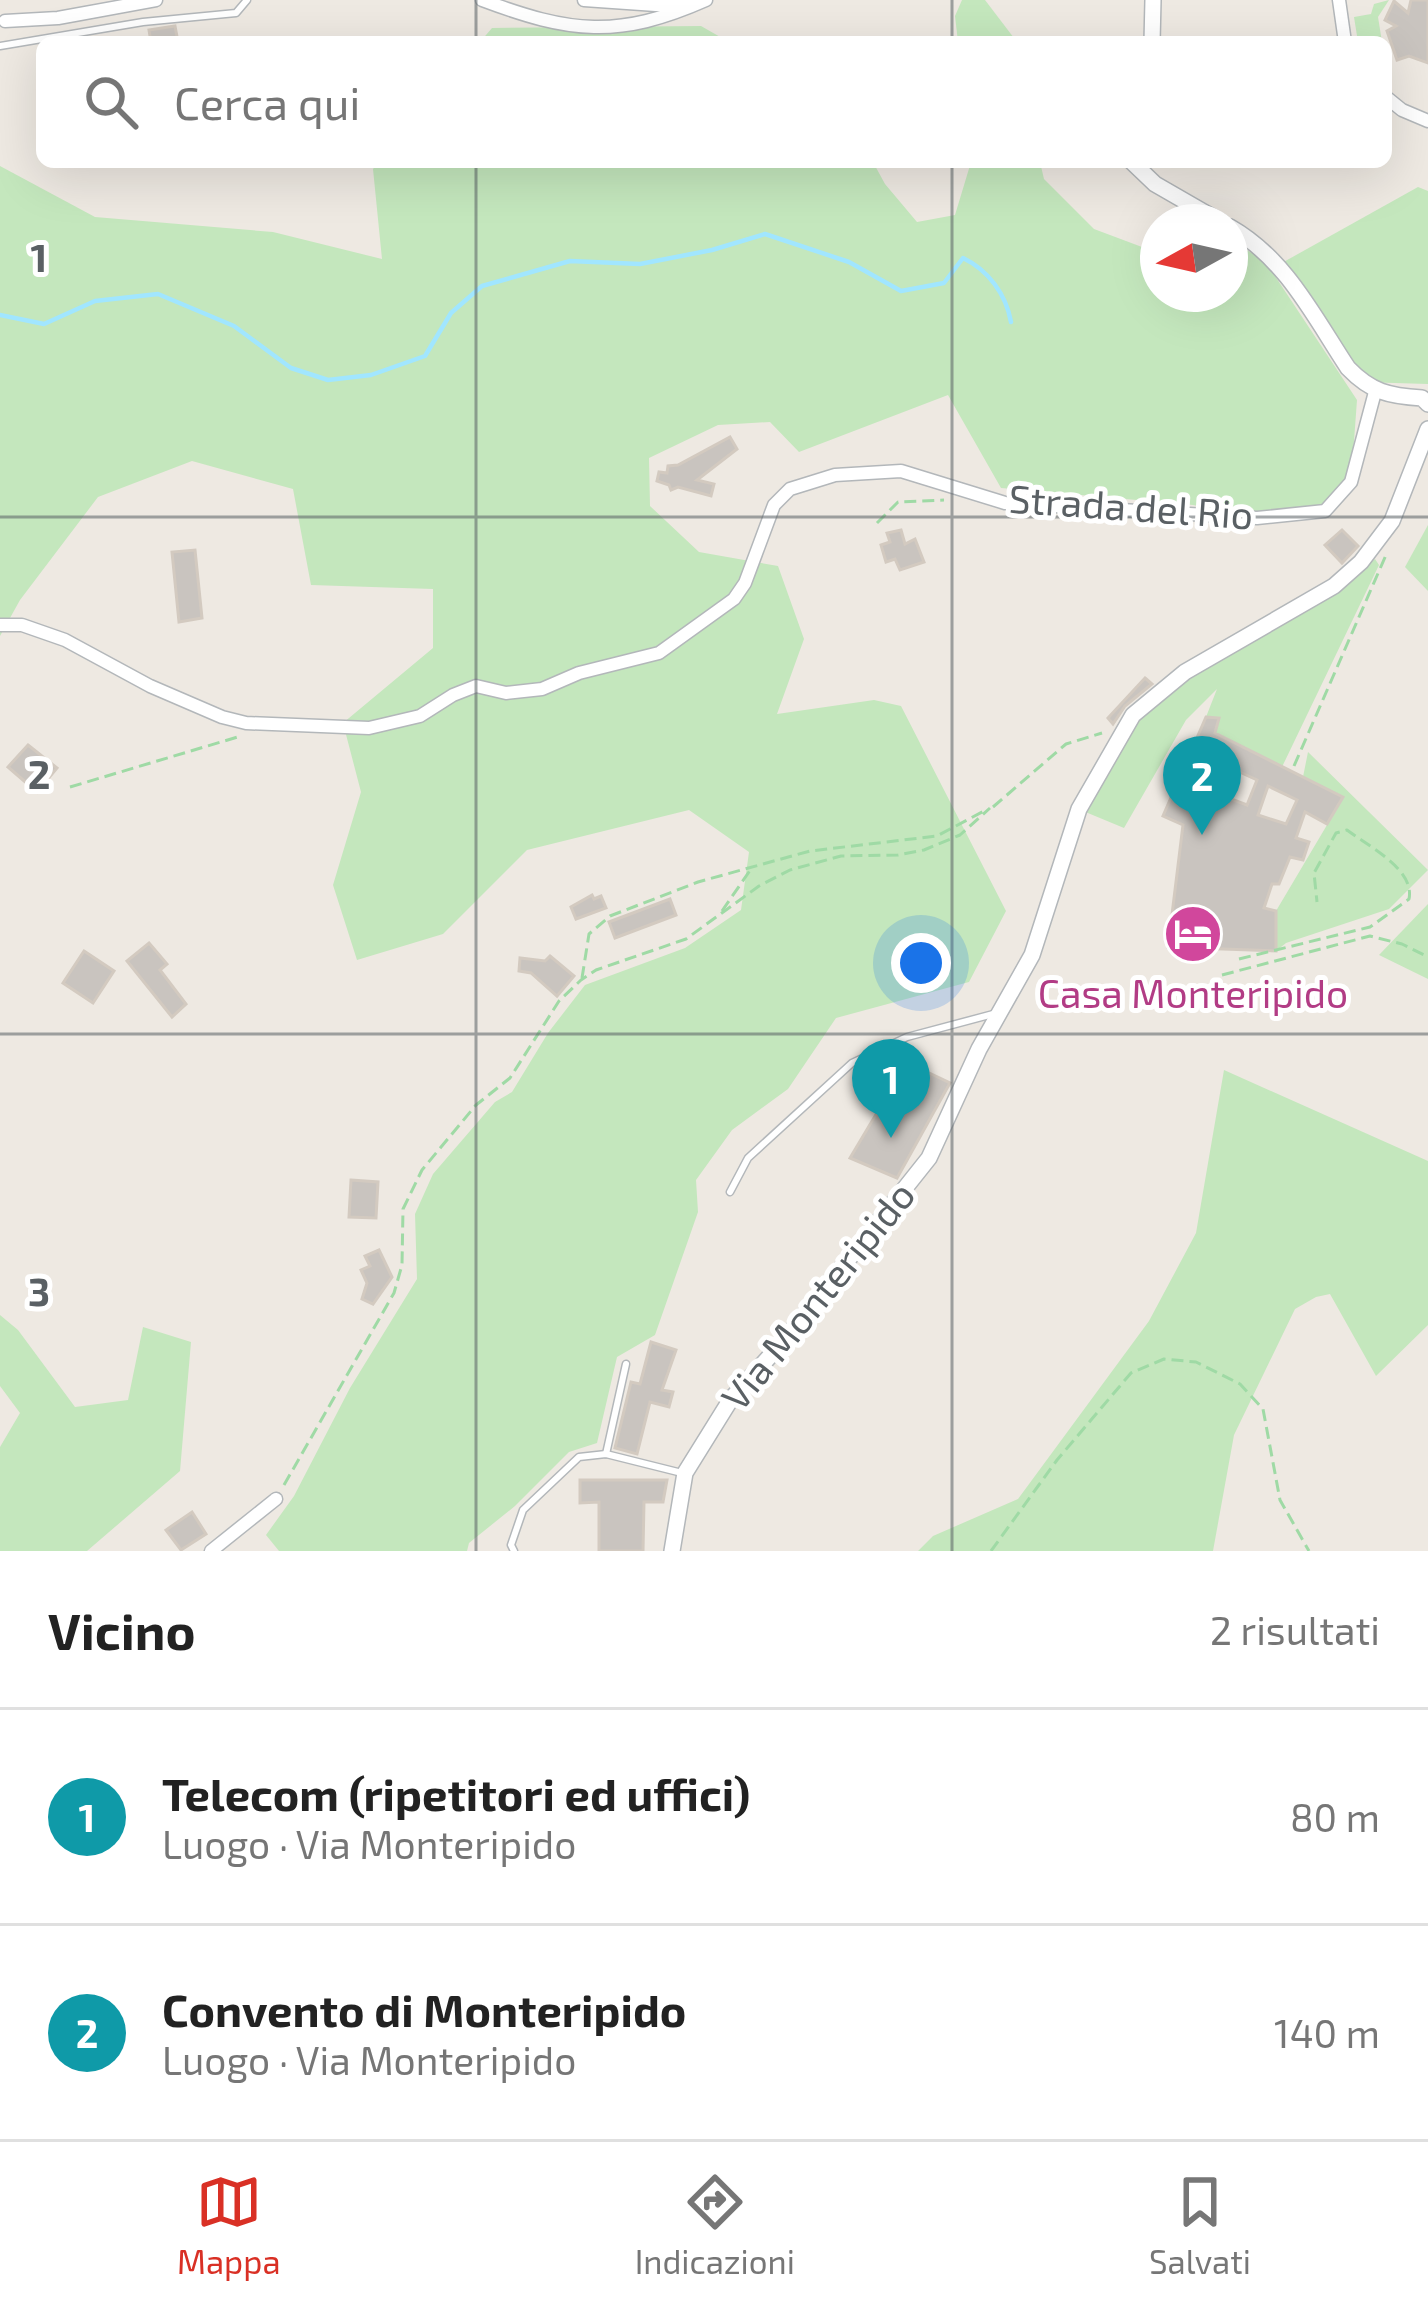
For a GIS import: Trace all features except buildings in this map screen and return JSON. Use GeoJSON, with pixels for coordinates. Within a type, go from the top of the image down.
{"type":"FeatureCollection","features":[{"type":"Feature","properties":{"kind":"street"},"geometry":{"type":"LineString","coordinates":[[5,21],[58,18],[155,0]]}},
{"type":"Feature","properties":{"kind":"street"},"geometry":{"type":"LineString","coordinates":[[482,0],[538,21],[594,28],[660,21],[706,0]]}},
{"type":"Feature","properties":{"kind":"street"},"geometry":{"type":"LineString","coordinates":[[584,0],[670,6],[697,0]]}},
{"type":"Feature","properties":{"kind":"street"},"geometry":{"type":"LineString","coordinates":[[1152,36],[1153,0]]}},
{"type":"Feature","properties":{"kind":"street"},"geometry":{"type":"LineString","coordinates":[[1339,0],[1345,36]]}},
{"type":"Feature","properties":{"kind":"street"},"geometry":{"type":"LineString","coordinates":[[1392,102],[1428,121]]}},
{"type":"Feature","properties":{"kind":"street"},"geometry":{"type":"LineString","coordinates":[[1138,168],[1190,204]]}},
{"type":"Feature","properties":{"kind":"street"},"geometry":{"type":"LineString","coordinates":[[1248,238],[1280,264],[1348,368],[1375,392],[1422,398],[1428,404]]}},
{"type":"Feature","properties":{"kind":"street","name":"Strada del Rio"},"geometry":{"type":"LineString","coordinates":[[0,625],[22,625],[65,640],[150,686],[222,717],[276,725],[369,728],[420,716],[476,686],[506,693],[542,689],[579,673],[659,653],[734,599],[745,583],[774,505],[790,489],[835,475],[901,471],[1005,503],[1257,518],[1325,511],[1351,482],[1375,392]]}},
{"type":"Feature","properties":{"kind":"street","name":"Via Monteripido"},"geometry":{"type":"LineString","coordinates":[[672,1551],[686,1474],[731,1399],[795,1327],[929,1158],[1032,955],[1079,809],[1133,715],[1185,672],[1334,586],[1361,562],[1392,521],[1428,429]]}},
{"type":"Feature","properties":{"kind":"street"},"geometry":{"type":"LineString","coordinates":[[211,1551],[276,1499]]}},
{"type":"Feature","properties":{"kind":"lane"},"geometry":{"type":"LineString","coordinates":[[59,36],[236,13],[247,0]]}},
{"type":"Feature","properties":{"kind":"lane"},"geometry":{"type":"LineString","coordinates":[[0,46],[36,40]]}},
{"type":"Feature","properties":{"kind":"lane"},"geometry":{"type":"LineString","coordinates":[[730,1192],[748,1158],[852,1063],[907,1037],[1000,1012]]}},
{"type":"Feature","properties":{"kind":"lane"},"geometry":{"type":"LineString","coordinates":[[606,1454],[626,1364]]}},
{"type":"Feature","properties":{"kind":"lane"},"geometry":{"type":"LineString","coordinates":[[514,1551],[511,1546],[523,1510],[579,1456],[606,1454],[686,1474]]}},
{"type":"Feature","properties":{"kind":"path"},"geometry":{"type":"LineString","coordinates":[[877,523],[898,502],[947,500]]}},
{"type":"Feature","properties":{"kind":"path"},"geometry":{"type":"LineString","coordinates":[[1294,766],[1388,552]]}},
{"type":"Feature","properties":{"kind":"path"},"geometry":{"type":"LineString","coordinates":[[70,787],[276,725]]}},
{"type":"Feature","properties":{"kind":"path"},"geometry":{"type":"LineString","coordinates":[[276,1499],[394,1293],[402,1265],[403,1209],[422,1170],[476,1105],[510,1078],[559,1001],[581,980],[596,970],[686,939],[759,886],[790,870],[842,856],[923,850],[960,835],[1066,744],[1109,731]]}},
{"type":"Feature","properties":{"kind":"path"},"geometry":{"type":"LineString","coordinates":[[581,980],[590,934],[610,916],[753,866],[830,846],[913,842],[937,836],[990,808]]}},
{"type":"Feature","properties":{"kind":"path"},"geometry":{"type":"LineString","coordinates":[[1239,959],[1370,927],[1409,899],[1411,888],[1406,876],[1347,830],[1336,833],[1314,873],[1317,902]]}},
{"type":"Feature","properties":{"kind":"path"},"geometry":{"type":"LineString","coordinates":[[717,917],[753,866]]}},
{"type":"Feature","properties":{"kind":"path"},"geometry":{"type":"LineString","coordinates":[[1222,975],[1370,936],[1428,957]]}},
{"type":"Feature","properties":{"kind":"path"},"geometry":{"type":"LineString","coordinates":[[991,1551],[1057,1460],[1131,1373],[1164,1359],[1196,1362],[1240,1384],[1263,1409],[1280,1500],[1309,1551]]}},
{"type":"Feature","properties":{"kind":"green space"},"geometry":{"type":"Polygon","coordinates":[[[962,0],[985,0],[1012,36],[957,36],[955,16],[962,0]]]}},
{"type":"Feature","properties":{"kind":"green space"},"geometry":{"type":"Polygon","coordinates":[[[1389,0],[1378,17],[1381,36],[1357,36],[1354,17],[1371,14],[1374,4],[1389,0]]]}},
{"type":"Feature","properties":{"kind":"green space"},"geometry":{"type":"Polygon","coordinates":[[[701,26],[718,36],[485,36],[492,28],[701,26]]]}},
{"type":"Feature","properties":{"kind":"green space"},"geometry":{"type":"Polygon","coordinates":[[[0,166],[95,217],[273,232],[382,259],[374,168],[876,168],[917,222],[955,215],[969,168],[1041,168],[1044,179],[1094,229],[1140,246],[1140,312],[1248,312],[1248,251],[1265,261],[1357,400],[1351,482],[1325,511],[1257,518],[1193,505],[1001,488],[948,395],[799,452],[770,422],[718,425],[649,458],[650,506],[699,552],[778,566],[804,639],[777,714],[874,700],[901,706],[1006,911],[969,982],[836,1018],[788,1089],[732,1130],[696,1180],[698,1212],[655,1335],[617,1357],[597,1443],[569,1452],[469,1543],[467,1551],[279,1551],[266,1535],[294,1496],[350,1388],[417,1279],[415,1214],[433,1174],[495,1102],[512,1092],[585,985],[685,948],[741,910],[749,852],[689,810],[527,850],[443,934],[357,960],[333,885],[361,792],[343,723],[433,648],[433,589],[311,585],[293,489],[192,461],[98,497],[20,600],[0,636],[0,166]]]}},
{"type":"Feature","properties":{"kind":"green space"},"geometry":{"type":"Polygon","coordinates":[[[1418,187],[1428,191],[1428,384],[1361,382],[1280,264],[1418,187]]]}},
{"type":"Feature","properties":{"kind":"green space"},"geometry":{"type":"Polygon","coordinates":[[[1428,525],[1428,591],[1405,567],[1428,525]]]}},
{"type":"Feature","properties":{"kind":"green space"},"geometry":{"type":"Polygon","coordinates":[[[1375,559],[1379,565],[1282,767],[1215,733],[1218,718],[1206,717],[1217,689],[1186,720],[1124,828],[1083,811],[1123,735],[1166,691],[1317,600],[1375,559]]]}},
{"type":"Feature","properties":{"kind":"green space"},"geometry":{"type":"Polygon","coordinates":[[[1308,752],[1428,870],[1389,909],[1286,943],[1276,951],[1276,911],[1343,798],[1303,777],[1308,752]]]}},
{"type":"Feature","properties":{"kind":"green space"},"geometry":{"type":"Polygon","coordinates":[[[1428,904],[1428,979],[1379,955],[1428,904]]]}},
{"type":"Feature","properties":{"kind":"green space"},"geometry":{"type":"Polygon","coordinates":[[[1224,1070],[1428,1161],[1428,1325],[1376,1376],[1330,1294],[1295,1309],[1234,1435],[1213,1551],[918,1551],[933,1536],[1018,1499],[1149,1321],[1196,1233],[1224,1070]]]}},
{"type":"Feature","properties":{"kind":"green space"},"geometry":{"type":"Polygon","coordinates":[[[0,1315],[18,1330],[75,1407],[128,1400],[143,1327],[191,1342],[180,1471],[87,1551],[0,1551],[0,1447],[20,1413],[0,1386],[0,1315]]]}},
{"type":"Feature","properties":{"kind":"waterway"},"geometry":{"type":"LineString","coordinates":[[0,315],[44,324],[95,301],[158,294],[234,326],[291,368],[328,380],[371,375],[425,356],[451,313],[482,286],[570,261],[640,264],[765,234],[849,262],[901,291],[944,283],[963,258],[994,284],[1011,322]]}},
{"type":"Feature","properties":{"kind":"place","name":"Convento di Monteripido"},"geometry":{"type":"Point","coordinates":[1202,835]}},
{"type":"Feature","properties":{"kind":"place","name":"Casa Monteripido"},"geometry":{"type":"Point","coordinates":[1193,934]}},
{"type":"Feature","properties":{"kind":"place","name":"Telecom (ripetitori ed uffici)"},"geometry":{"type":"Point","coordinates":[891,1138]}}]}
